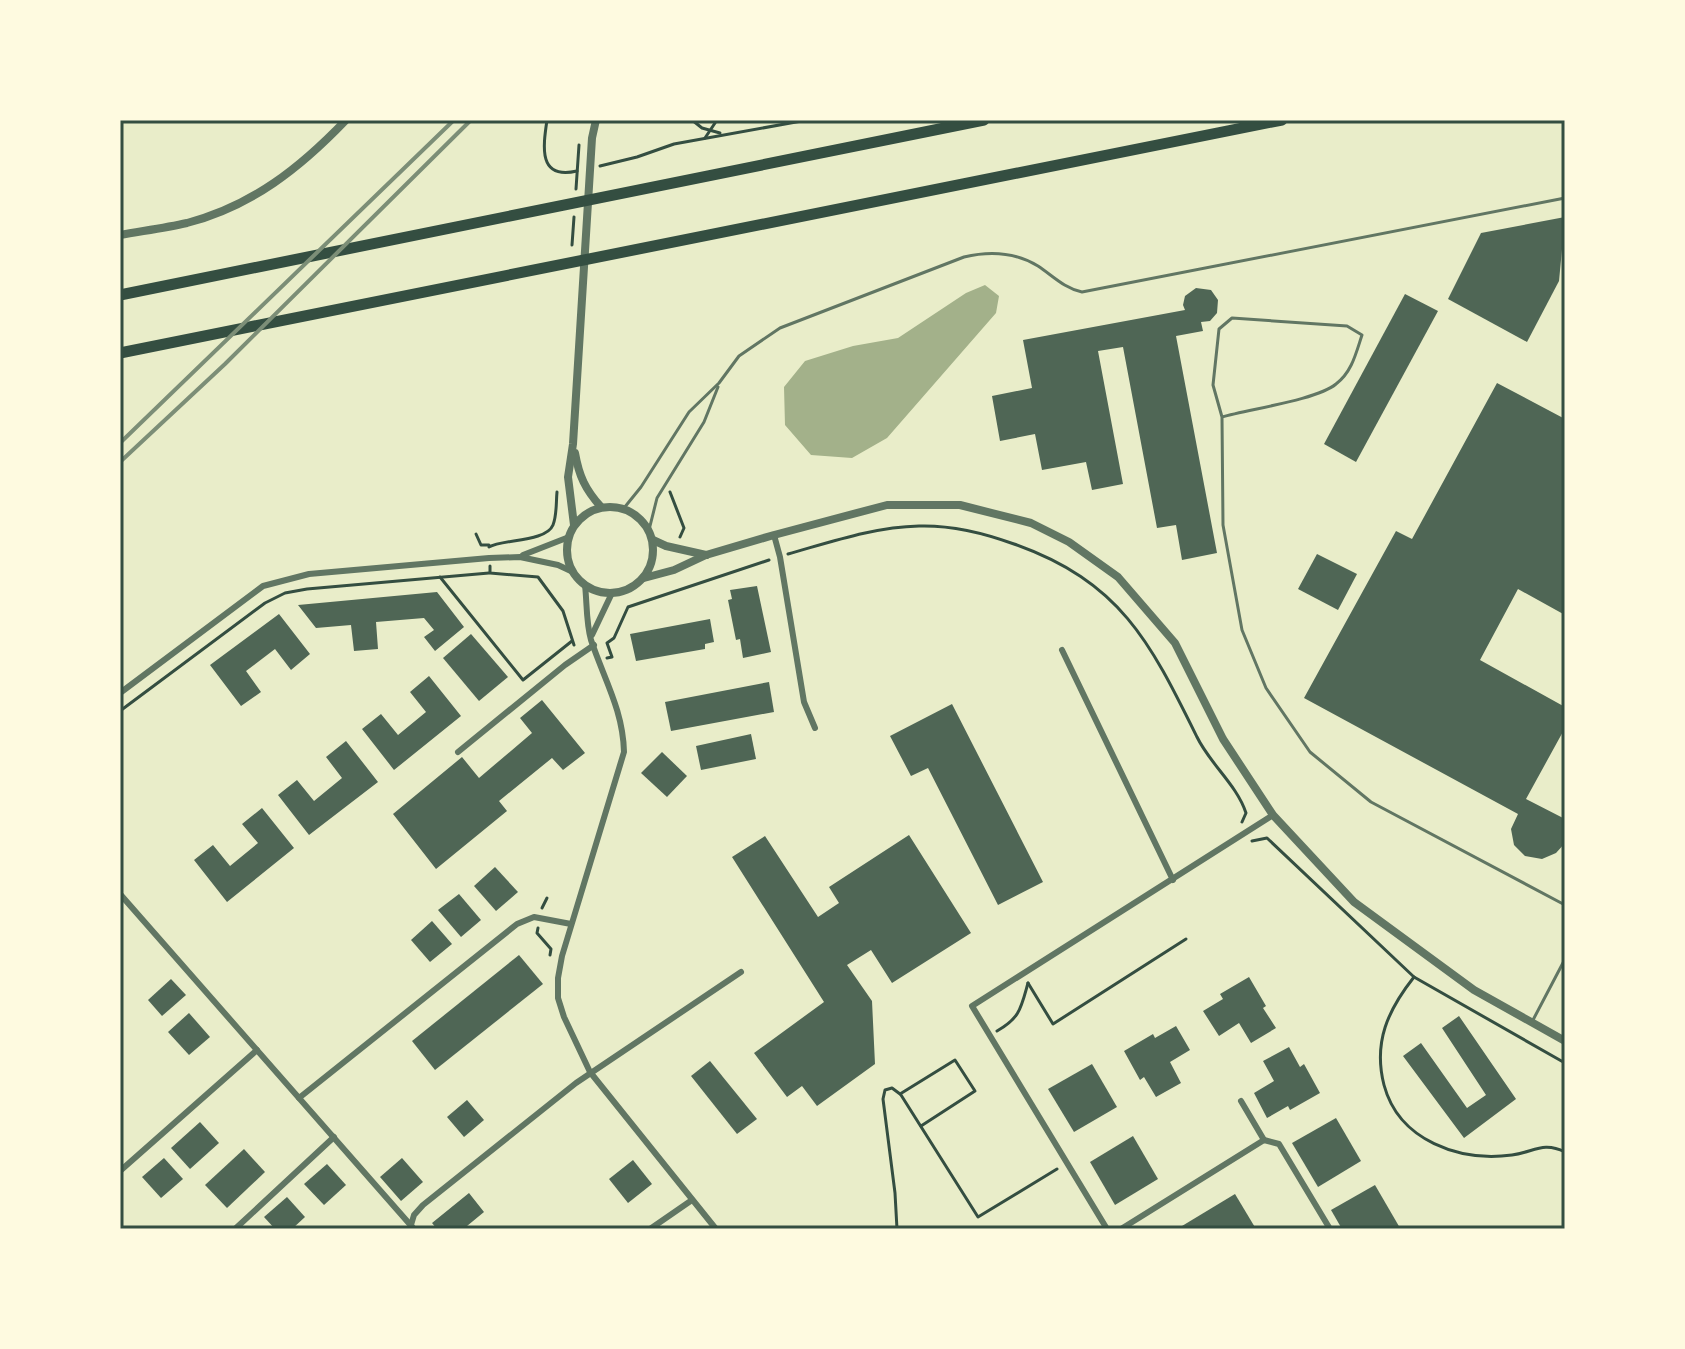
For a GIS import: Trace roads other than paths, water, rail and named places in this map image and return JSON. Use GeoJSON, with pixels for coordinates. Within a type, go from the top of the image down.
{"type":"FeatureCollection","features":[{"type":"Feature","properties":{"kind":"highway"},"geometry":{"type":"LineString","coordinates":[[120,295],[984,120]]}},
{"type":"Feature","properties":{"kind":"highway"},"geometry":{"type":"LineString","coordinates":[[120,353],[1282,120]]}},
{"type":"Feature","properties":{"kind":"street"},"geometry":{"type":"LineString","coordinates":[[120,235],[186,223],[254,197],[291,173],[346,120]]}},
{"type":"Feature","properties":{"kind":"street"},"geometry":{"type":"LineString","coordinates":[[574,525],[568,477],[573,444],[592,138],[596,120]]}},
{"type":"Feature","properties":{"kind":"street"},"geometry":{"type":"LineString","coordinates":[[573,444],[579,478],[601,507]]}},
{"type":"Feature","properties":{"kind":"street"},"geometry":{"type":"LineString","coordinates":[[120,693],[263,586],[309,574],[520,557],[558,565],[573,572],[585,585],[612,593],[624,591],[644,578],[674,570],[706,555],[887,505],[960,505],[1031,523],[1069,542],[1118,577],[1175,643],[1223,739],[1273,815],[1354,902],[1474,990],[1564,1038]]}},
{"type":"Feature","properties":{"kind":"street"},"geometry":{"type":"LineString","coordinates":[[573,572],[567,549],[574,525],[581,517],[601,507],[624,508],[634,513],[649,530],[653,540],[654,553],[644,578]]}},
{"type":"Feature","properties":{"kind":"street"},"geometry":{"type":"LineString","coordinates":[[774,535],[804,702],[815,728]]}},
{"type":"Feature","properties":{"kind":"street"},"geometry":{"type":"LineString","coordinates":[[520,557],[569,537]]}},
{"type":"Feature","properties":{"kind":"street"},"geometry":{"type":"LineString","coordinates":[[653,540],[706,555]]}},
{"type":"Feature","properties":{"kind":"street"},"geometry":{"type":"LineString","coordinates":[[585,585],[592,642],[616,699],[624,752],[560,962],[558,998],[590,1072],[716,1229]]}},
{"type":"Feature","properties":{"kind":"street"},"geometry":{"type":"LineString","coordinates":[[458,752],[592,642],[612,593]]}},
{"type":"Feature","properties":{"kind":"street"},"geometry":{"type":"LineString","coordinates":[[1062,650],[1173,880]]}},
{"type":"Feature","properties":{"kind":"street"},"geometry":{"type":"LineString","coordinates":[[1107,1229],[972,1006],[1273,815]]}},
{"type":"Feature","properties":{"kind":"street"},"geometry":{"type":"LineString","coordinates":[[120,894],[410,1228]]}},
{"type":"Feature","properties":{"kind":"street"},"geometry":{"type":"LineString","coordinates":[[299,1098],[517,924],[540,917],[571,924]]}},
{"type":"Feature","properties":{"kind":"street"},"geometry":{"type":"LineString","coordinates":[[410,1228],[414,1215],[423,1205],[590,1072],[741,972]]}},
{"type":"Feature","properties":{"kind":"street"},"geometry":{"type":"LineString","coordinates":[[120,1171],[257,1050]]}},
{"type":"Feature","properties":{"kind":"street"},"geometry":{"type":"LineString","coordinates":[[1241,1101],[1264,1140],[1279,1144],[1330,1229]]}},
{"type":"Feature","properties":{"kind":"street"},"geometry":{"type":"LineString","coordinates":[[235,1229],[334,1137]]}},
{"type":"Feature","properties":{"kind":"street"},"geometry":{"type":"LineString","coordinates":[[1121,1229],[1264,1140]]}},
{"type":"Feature","properties":{"kind":"street"},"geometry":{"type":"LineString","coordinates":[[650,1229],[692,1200]]}},
{"type":"Feature","properties":{"kind":"lane"},"geometry":{"type":"LineString","coordinates":[[624,508],[689,412],[719,383],[739,356],[768,334],[964,257],[995,253],[1026,260],[1061,284],[1082,292],[1565,198]]}},
{"type":"Feature","properties":{"kind":"lane"},"geometry":{"type":"LineString","coordinates":[[1222,417],[1315,395],[1336,385],[1351,366],[1362,335],[1347,326],[1232,318],[1219,329],[1213,385],[1222,417],[1223,525],[1242,630],[1266,688],[1310,752],[1371,802],[1565,905]]}},
{"type":"Feature","properties":{"kind":"lane"},"geometry":{"type":"LineString","coordinates":[[649,530],[657,498],[704,422],[719,383]]}},
{"type":"Feature","properties":{"kind":"lane"},"geometry":{"type":"LineString","coordinates":[[1531,1022],[1565,959]]}},
{"type":"Feature","properties":{"kind":"railway"},"geometry":{"type":"LineString","coordinates":[[120,443],[454,120]]}},
{"type":"Feature","properties":{"kind":"railway"},"geometry":{"type":"LineString","coordinates":[[120,462],[225,364],[471,120]]}}]}
